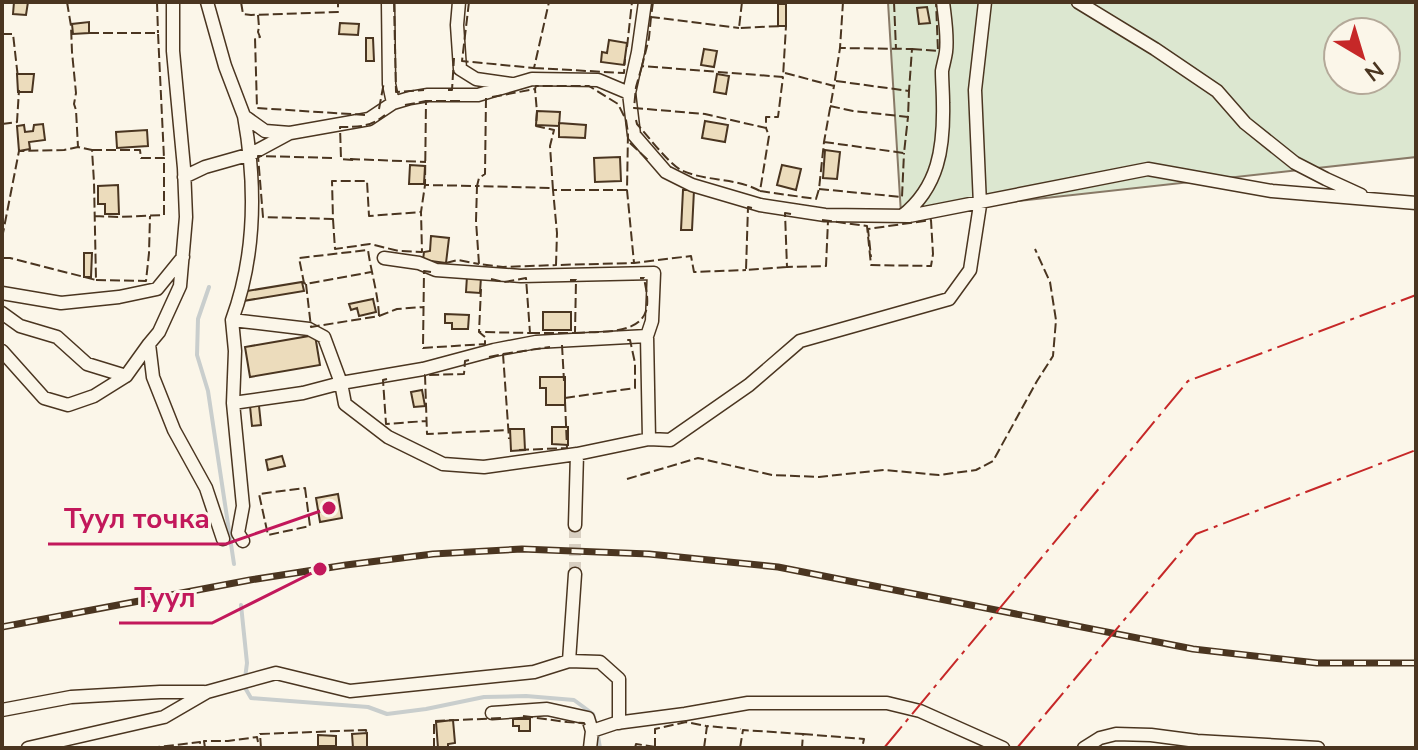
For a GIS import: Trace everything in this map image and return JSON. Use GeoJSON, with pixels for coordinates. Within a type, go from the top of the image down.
{"type":"FeatureCollection","features":[{"type":"Feature","properties":{"kind":"street"},"geometry":{"type":"LineString","coordinates":[[2,351],[44,398],[68,405],[94,396],[126,376],[159,332],[180,286],[186,217],[173,51],[173,2]]}},
{"type":"Feature","properties":{"kind":"street"},"geometry":{"type":"LineString","coordinates":[[207,2],[225,66],[244,116],[251,154],[251,242],[232,320],[235,351],[233,403],[243,506],[238,533],[243,541]]}},
{"type":"Feature","properties":{"kind":"street"},"geometry":{"type":"LineString","coordinates":[[388,2],[389,84],[393,103]]}},
{"type":"Feature","properties":{"kind":"street"},"geometry":{"type":"LineString","coordinates":[[459,2],[460,69],[476,79],[514,85]]}},
{"type":"Feature","properties":{"kind":"street"},"geometry":{"type":"LineString","coordinates":[[645,2],[629,93],[634,135],[666,172],[692,185],[760,205],[825,215],[909,216],[1148,169],[1272,191],[1416,203]]}},
{"type":"Feature","properties":{"kind":"street"},"geometry":{"type":"LineString","coordinates":[[902,216],[925,192],[940,155],[944,106],[942,72],[946,51],[943,2]]}},
{"type":"Feature","properties":{"kind":"street"},"geometry":{"type":"LineString","coordinates":[[232,320],[309,329],[324,337],[341,383],[345,404],[388,437],[443,464],[484,467],[577,454],[649,439],[670,440],[749,385],[800,341],[949,299],[970,270],[980,202],[975,90],[985,2]]}},
{"type":"Feature","properties":{"kind":"street"},"geometry":{"type":"LineString","coordinates":[[1078,2],[1217,91],[1245,123],[1295,163],[1376,200]]}},
{"type":"Feature","properties":{"kind":"street"},"geometry":{"type":"LineString","coordinates":[[244,116],[265,131],[290,133],[369,119],[393,103],[428,95],[478,95],[532,79],[598,80],[629,93]]}},
{"type":"Feature","properties":{"kind":"street"},"geometry":{"type":"LineString","coordinates":[[184,177],[205,167],[251,154],[290,133]]}},
{"type":"Feature","properties":{"kind":"street"},"geometry":{"type":"LineString","coordinates":[[2,293],[61,303],[119,297],[157,289],[183,257]]}},
{"type":"Feature","properties":{"kind":"street"},"geometry":{"type":"LineString","coordinates":[[384,258],[419,263],[436,270],[521,276],[654,273],[652,321],[647,336],[649,439]]}},
{"type":"Feature","properties":{"kind":"street"},"geometry":{"type":"LineString","coordinates":[[2,313],[20,326],[57,337],[87,364],[126,376]]}},
{"type":"Feature","properties":{"kind":"street"},"geometry":{"type":"LineString","coordinates":[[233,403],[303,393],[423,369],[536,342],[647,336]]}},
{"type":"Feature","properties":{"kind":"street"},"geometry":{"type":"LineString","coordinates":[[149,344],[153,377],[174,430],[206,488],[223,539]]}},
{"type":"Feature","properties":{"kind":"street"},"geometry":{"type":"LineString","coordinates":[[575,525],[577,454]]}},
{"type":"Feature","properties":{"kind":"street"},"geometry":{"type":"LineString","coordinates":[[569,661],[575,574]]}},
{"type":"Feature","properties":{"kind":"street"},"geometry":{"type":"LineString","coordinates":[[28,748],[164,717],[207,692],[276,673],[350,691],[534,672],[569,661],[600,662],[619,679],[619,723]]}},
{"type":"Feature","properties":{"kind":"street"},"geometry":{"type":"LineString","coordinates":[[2,710],[71,697],[207,692]]}},
{"type":"Feature","properties":{"kind":"street"},"geometry":{"type":"LineString","coordinates":[[596,730],[619,723],[748,703],[887,703],[920,711],[1003,748]]}},
{"type":"Feature","properties":{"kind":"street"},"geometry":{"type":"LineString","coordinates":[[492,713],[547,709],[588,718],[596,730]]}},
{"type":"Feature","properties":{"kind":"street"},"geometry":{"type":"LineString","coordinates":[[590,748],[596,730]]}},
{"type":"Feature","properties":{"kind":"street"},"geometry":{"type":"LineString","coordinates":[[1084,748],[1100,738],[1116,734],[1318,748]]}},
{"type":"Feature","properties":{"kind":"street"},"geometry":{"type":"LineString","coordinates":[[1183,748],[1197,741]]}},
{"type":"Feature","properties":{"kind":"green space"},"geometry":{"type":"Polygon","coordinates":[[[888,2],[1416,2],[1416,157],[901,214],[888,2]]]}},
{"type":"Feature","properties":{"kind":"building"},"geometry":{"type":"Polygon","coordinates":[[[14,2],[28,2],[26,15],[13,14],[14,2]]]}},
{"type":"Feature","properties":{"kind":"building"},"geometry":{"type":"Polygon","coordinates":[[[778,4],[786,4],[786,26],[778,26],[778,4]]]}},
{"type":"Feature","properties":{"kind":"building"},"geometry":{"type":"Polygon","coordinates":[[[927,7],[930,23],[919,24],[917,8],[927,7]]]}},
{"type":"Feature","properties":{"kind":"building"},"geometry":{"type":"Polygon","coordinates":[[[89,22],[89,33],[73,34],[72,24],[89,22]]]}},
{"type":"Feature","properties":{"kind":"building"},"geometry":{"type":"Polygon","coordinates":[[[340,23],[359,24],[358,35],[339,34],[340,23]]]}},
{"type":"Feature","properties":{"kind":"building"},"geometry":{"type":"Polygon","coordinates":[[[366,38],[373,38],[374,61],[366,61],[366,38]]]}},
{"type":"Feature","properties":{"kind":"building"},"geometry":{"type":"Polygon","coordinates":[[[609,40],[627,43],[624,65],[601,62],[602,52],[607,53],[609,40]]]}},
{"type":"Feature","properties":{"kind":"building"},"geometry":{"type":"Polygon","coordinates":[[[704,49],[717,51],[714,67],[701,65],[704,49]]]}},
{"type":"Feature","properties":{"kind":"building"},"geometry":{"type":"Polygon","coordinates":[[[17,74],[34,74],[32,92],[18,92],[17,74]]]}},
{"type":"Feature","properties":{"kind":"building"},"geometry":{"type":"Polygon","coordinates":[[[717,74],[729,76],[726,94],[714,92],[717,74]]]}},
{"type":"Feature","properties":{"kind":"building"},"geometry":{"type":"Polygon","coordinates":[[[537,111],[560,112],[559,126],[536,125],[537,111]]]}},
{"type":"Feature","properties":{"kind":"building"},"geometry":{"type":"Polygon","coordinates":[[[705,121],[728,125],[725,142],[702,138],[705,121]]]}},
{"type":"Feature","properties":{"kind":"building"},"geometry":{"type":"Polygon","coordinates":[[[559,123],[586,125],[585,138],[559,137],[559,123]]]}},
{"type":"Feature","properties":{"kind":"building"},"geometry":{"type":"Polygon","coordinates":[[[43,124],[45,140],[29,142],[30,149],[19,151],[17,126],[24,125],[25,132],[33,131],[34,125],[43,124]]]}},
{"type":"Feature","properties":{"kind":"building"},"geometry":{"type":"Polygon","coordinates":[[[147,130],[148,146],[117,148],[116,132],[147,130]]]}},
{"type":"Feature","properties":{"kind":"building"},"geometry":{"type":"Polygon","coordinates":[[[825,150],[840,152],[837,179],[823,178],[825,150]]]}},
{"type":"Feature","properties":{"kind":"building"},"geometry":{"type":"Polygon","coordinates":[[[620,157],[621,181],[595,182],[594,158],[620,157]]]}},
{"type":"Feature","properties":{"kind":"building"},"geometry":{"type":"Polygon","coordinates":[[[410,165],[425,166],[424,184],[409,184],[410,165]]]}},
{"type":"Feature","properties":{"kind":"building"},"geometry":{"type":"Polygon","coordinates":[[[782,165],[801,169],[796,190],[777,185],[782,165]]]}},
{"type":"Feature","properties":{"kind":"building"},"geometry":{"type":"Polygon","coordinates":[[[118,185],[119,214],[105,214],[105,204],[98,204],[98,186],[118,185]]]}},
{"type":"Feature","properties":{"kind":"building"},"geometry":{"type":"Polygon","coordinates":[[[683,190],[694,190],[692,230],[681,230],[683,190]]]}},
{"type":"Feature","properties":{"kind":"building"},"geometry":{"type":"Polygon","coordinates":[[[431,236],[449,238],[446,263],[423,260],[424,252],[430,251],[431,236]]]}},
{"type":"Feature","properties":{"kind":"building"},"geometry":{"type":"Polygon","coordinates":[[[84,253],[92,253],[91,277],[84,277],[84,253]]]}},
{"type":"Feature","properties":{"kind":"building"},"geometry":{"type":"Polygon","coordinates":[[[467,276],[481,277],[480,293],[466,292],[467,276]]]}},
{"type":"Feature","properties":{"kind":"building"},"geometry":{"type":"Polygon","coordinates":[[[302,282],[304,291],[243,301],[241,292],[302,282]]]}},
{"type":"Feature","properties":{"kind":"building"},"geometry":{"type":"Polygon","coordinates":[[[373,299],[376,312],[359,316],[357,308],[351,310],[349,304],[373,299]]]}},
{"type":"Feature","properties":{"kind":"building"},"geometry":{"type":"Polygon","coordinates":[[[543,312],[571,312],[571,330],[543,330],[543,312]]]}},
{"type":"Feature","properties":{"kind":"building"},"geometry":{"type":"Polygon","coordinates":[[[445,314],[469,315],[468,329],[452,329],[452,323],[445,323],[445,314]]]}},
{"type":"Feature","properties":{"kind":"building"},"geometry":{"type":"Polygon","coordinates":[[[315,335],[320,365],[250,377],[245,347],[315,335]]]}},
{"type":"Feature","properties":{"kind":"building"},"geometry":{"type":"Polygon","coordinates":[[[540,377],[565,377],[565,405],[546,405],[546,388],[540,388],[540,377]]]}},
{"type":"Feature","properties":{"kind":"building"},"geometry":{"type":"Polygon","coordinates":[[[422,390],[425,406],[414,407],[411,392],[422,390]]]}},
{"type":"Feature","properties":{"kind":"building"},"geometry":{"type":"Polygon","coordinates":[[[250,406],[259,406],[261,425],[252,426],[250,406]]]}},
{"type":"Feature","properties":{"kind":"building"},"geometry":{"type":"Polygon","coordinates":[[[552,427],[568,427],[568,445],[552,444],[552,427]]]}},
{"type":"Feature","properties":{"kind":"building"},"geometry":{"type":"Polygon","coordinates":[[[510,429],[524,429],[525,450],[511,451],[510,429]]]}},
{"type":"Feature","properties":{"kind":"building"},"geometry":{"type":"Polygon","coordinates":[[[282,456],[285,466],[268,470],[266,460],[282,456]]]}},
{"type":"Feature","properties":{"kind":"building"},"geometry":{"type":"Polygon","coordinates":[[[338,494],[342,518],[320,522],[316,498],[338,494]]]}},
{"type":"Feature","properties":{"kind":"building"},"geometry":{"type":"Polygon","coordinates":[[[513,719],[530,719],[530,731],[519,731],[519,726],[513,726],[513,719]]]}},
{"type":"Feature","properties":{"kind":"building"},"geometry":{"type":"Polygon","coordinates":[[[453,720],[455,743],[448,744],[448,748],[438,748],[436,722],[453,720]]]}},
{"type":"Feature","properties":{"kind":"building"},"geometry":{"type":"Polygon","coordinates":[[[367,733],[367,748],[353,748],[352,734],[367,733]]]}},
{"type":"Feature","properties":{"kind":"building"},"geometry":{"type":"Polygon","coordinates":[[[318,735],[336,736],[336,746],[318,746],[318,735]]]}},
{"type":"Feature","properties":{"kind":"waterway"},"geometry":{"type":"LineString","coordinates":[[209,287],[198,319],[197,355],[208,391],[234,564]]}},
{"type":"Feature","properties":{"kind":"waterway"},"geometry":{"type":"LineString","coordinates":[[241,605],[247,663],[244,686],[251,698],[368,707],[387,714],[484,697],[526,696],[574,700],[593,714],[595,722]]}},
{"type":"Feature","properties":{"kind":"waterway"},"geometry":{"type":"LineString","coordinates":[[597,730],[600,748]]}},
{"type":"Feature","properties":{"kind":"tunnel"},"geometry":{"type":"LineString","coordinates":[[575,525],[575,574]]}},
{"type":"Feature","properties":{"kind":"railway"},"geometry":{"type":"LineString","coordinates":[[2,627],[346,565],[433,554],[522,549],[649,554],[778,567],[1193,649],[1317,663],[1416,663]]}},
{"type":"Feature","properties":{"kind":"fence"},"geometry":{"type":"LineString","coordinates":[[67,2],[78,147]]}},
{"type":"Feature","properties":{"kind":"fence"},"geometry":{"type":"LineString","coordinates":[[157,2],[158,33]]}},
{"type":"Feature","properties":{"kind":"fence"},"geometry":{"type":"LineString","coordinates":[[241,2],[243,14],[251,15],[338,12],[338,2]]}},
{"type":"Feature","properties":{"kind":"fence"},"geometry":{"type":"LineString","coordinates":[[394,2],[396,92],[424,90]]}},
{"type":"Feature","properties":{"kind":"fence"},"geometry":{"type":"LineString","coordinates":[[469,2],[462,61],[534,68],[549,2]]}},
{"type":"Feature","properties":{"kind":"fence"},"geometry":{"type":"LineString","coordinates":[[627,47],[632,2]]}},
{"type":"Feature","properties":{"kind":"fence"},"geometry":{"type":"LineString","coordinates":[[653,2],[651,17],[739,28]]}},
{"type":"Feature","properties":{"kind":"fence"},"geometry":{"type":"LineString","coordinates":[[742,2],[739,28],[782,26]]}},
{"type":"Feature","properties":{"kind":"fence"},"geometry":{"type":"LineString","coordinates":[[785,73],[834,86],[843,2]]}},
{"type":"Feature","properties":{"kind":"fence"},"geometry":{"type":"LineString","coordinates":[[894,2],[896,49]]}},
{"type":"Feature","properties":{"kind":"fence"},"geometry":{"type":"LineString","coordinates":[[912,49],[938,51],[936,2]]}},
{"type":"Feature","properties":{"kind":"fence"},"geometry":{"type":"LineString","coordinates":[[258,15],[260,37],[255,38],[257,108],[365,115]]}},
{"type":"Feature","properties":{"kind":"fence"},"geometry":{"type":"LineString","coordinates":[[651,17],[642,66],[783,77],[786,26]]}},
{"type":"Feature","properties":{"kind":"fence"},"geometry":{"type":"LineString","coordinates":[[89,33],[158,33],[164,158]]}},
{"type":"Feature","properties":{"kind":"fence"},"geometry":{"type":"LineString","coordinates":[[2,34],[13,34],[18,78]]}},
{"type":"Feature","properties":{"kind":"fence"},"geometry":{"type":"LineString","coordinates":[[836,81],[909,91],[912,49],[840,48]]}},
{"type":"Feature","properties":{"kind":"fence"},"geometry":{"type":"LineString","coordinates":[[448,90],[452,90],[454,58]]}},
{"type":"Feature","properties":{"kind":"fence"},"geometry":{"type":"LineString","coordinates":[[534,68],[624,73],[625,59]]}},
{"type":"Feature","properties":{"kind":"fence"},"geometry":{"type":"LineString","coordinates":[[642,66],[634,108],[705,114],[766,128],[766,117],[778,117],[783,77]]}},
{"type":"Feature","properties":{"kind":"fence"},"geometry":{"type":"LineString","coordinates":[[379,109],[384,82]]}},
{"type":"Feature","properties":{"kind":"fence"},"geometry":{"type":"LineString","coordinates":[[553,190],[550,146],[554,130],[536,126],[536,86],[589,86],[618,104],[626,120],[627,190],[634,263],[691,256],[694,272],[746,270]]}},
{"type":"Feature","properties":{"kind":"fence"},"geometry":{"type":"LineString","coordinates":[[760,191],[816,199],[834,86]]}},
{"type":"Feature","properties":{"kind":"fence"},"geometry":{"type":"LineString","coordinates":[[492,97],[535,89]]}},
{"type":"Feature","properties":{"kind":"fence"},"geometry":{"type":"LineString","coordinates":[[2,124],[17,122],[19,90]]}},
{"type":"Feature","properties":{"kind":"fence"},"geometry":{"type":"LineString","coordinates":[[830,106],[908,117],[909,91]]}},
{"type":"Feature","properties":{"kind":"fence"},"geometry":{"type":"LineString","coordinates":[[486,98],[485,174],[479,178],[477,186],[551,188]]}},
{"type":"Feature","properties":{"kind":"fence"},"geometry":{"type":"LineString","coordinates":[[460,101],[426,101],[425,185],[477,186],[479,264],[503,267],[556,265]]}},
{"type":"Feature","properties":{"kind":"fence"},"geometry":{"type":"LineString","coordinates":[[405,105],[426,101]]}},
{"type":"Feature","properties":{"kind":"fence"},"geometry":{"type":"LineString","coordinates":[[353,160],[341,159],[340,127],[364,126],[385,115]]}},
{"type":"Feature","properties":{"kind":"fence"},"geometry":{"type":"LineString","coordinates":[[824,142],[904,153],[908,117]]}},
{"type":"Feature","properties":{"kind":"fence"},"geometry":{"type":"LineString","coordinates":[[636,120],[658,149],[681,170],[760,191],[769,136],[766,128]]}},
{"type":"Feature","properties":{"kind":"fence"},"geometry":{"type":"LineString","coordinates":[[630,143],[650,162]]}},
{"type":"Feature","properties":{"kind":"fence"},"geometry":{"type":"LineString","coordinates":[[2,238],[19,151],[78,147],[92,150],[96,280],[2,258]]}},
{"type":"Feature","properties":{"kind":"fence"},"geometry":{"type":"LineString","coordinates":[[92,150],[140,150],[141,158],[164,158],[164,215],[95,216]]}},
{"type":"Feature","properties":{"kind":"fence"},"geometry":{"type":"LineString","coordinates":[[819,189],[902,197],[904,153]]}},
{"type":"Feature","properties":{"kind":"fence"},"geometry":{"type":"LineString","coordinates":[[332,158],[258,156],[263,217],[333,219],[332,181],[367,181],[369,216],[421,212]]}},
{"type":"Feature","properties":{"kind":"fence"},"geometry":{"type":"LineString","coordinates":[[350,159],[426,162]]}},
{"type":"Feature","properties":{"kind":"fence"},"geometry":{"type":"LineString","coordinates":[[333,219],[335,249],[370,244],[399,251],[422,252],[421,212],[425,185]]}},
{"type":"Feature","properties":{"kind":"fence"},"geometry":{"type":"LineString","coordinates":[[627,190],[553,190],[556,265],[634,263]]}},
{"type":"Feature","properties":{"kind":"fence"},"geometry":{"type":"LineString","coordinates":[[752,208],[748,207],[746,270],[787,267]]}},
{"type":"Feature","properties":{"kind":"fence"},"geometry":{"type":"LineString","coordinates":[[791,214],[785,213],[787,267],[826,266],[828,221]]}},
{"type":"Feature","properties":{"kind":"fence"},"geometry":{"type":"LineString","coordinates":[[96,280],[146,281],[150,216]]}},
{"type":"Feature","properties":{"kind":"fence"},"geometry":{"type":"LineString","coordinates":[[822,220],[867,226],[871,265],[931,266],[931,220],[868,229],[871,257]]}},
{"type":"Feature","properties":{"kind":"fence"},"geometry":{"type":"LineString","coordinates":[[627,479],[698,458],[772,475],[819,477],[884,470],[939,475],[976,470],[993,461],[1053,356],[1056,320],[1050,282],[1035,249]]}},
{"type":"Feature","properties":{"kind":"fence"},"geometry":{"type":"LineString","coordinates":[[306,284],[311,327],[379,316],[368,250],[299,258],[306,284],[371,272]]}},
{"type":"Feature","properties":{"kind":"fence"},"geometry":{"type":"LineString","coordinates":[[446,263],[458,260],[479,264]]}},
{"type":"Feature","properties":{"kind":"fence"},"geometry":{"type":"LineString","coordinates":[[431,272],[424,271],[423,348],[485,344],[485,337],[479,332],[481,289]]}},
{"type":"Feature","properties":{"kind":"fence"},"geometry":{"type":"LineString","coordinates":[[485,337],[479,332],[530,333],[526,278],[504,282],[491,279]]}},
{"type":"Feature","properties":{"kind":"fence"},"geometry":{"type":"LineString","coordinates":[[575,333],[615,331],[634,325],[646,311],[644,278],[640,278]]}},
{"type":"Feature","properties":{"kind":"fence"},"geometry":{"type":"LineString","coordinates":[[530,333],[575,333],[576,280],[570,280]]}},
{"type":"Feature","properties":{"kind":"fence"},"geometry":{"type":"LineString","coordinates":[[379,316],[397,309],[424,307]]}},
{"type":"Feature","properties":{"kind":"fence"},"geometry":{"type":"LineString","coordinates":[[565,398],[635,388],[635,363],[630,340],[626,340]]}},
{"type":"Feature","properties":{"kind":"fence"},"geometry":{"type":"LineString","coordinates":[[562,345],[564,381]]}},
{"type":"Feature","properties":{"kind":"fence"},"geometry":{"type":"LineString","coordinates":[[503,354],[550,347]]}},
{"type":"Feature","properties":{"kind":"fence"},"geometry":{"type":"LineString","coordinates":[[489,357],[503,354],[509,439]]}},
{"type":"Feature","properties":{"kind":"fence"},"geometry":{"type":"LineString","coordinates":[[469,360],[465,361],[464,374],[425,375],[427,434],[508,430]]}},
{"type":"Feature","properties":{"kind":"fence"},"geometry":{"type":"LineString","coordinates":[[387,379],[383,380],[386,424],[426,421]]}},
{"type":"Feature","properties":{"kind":"fence"},"geometry":{"type":"LineString","coordinates":[[519,450],[567,448],[565,401]]}},
{"type":"Feature","properties":{"kind":"fence"},"geometry":{"type":"LineString","coordinates":[[305,488],[310,526],[268,535],[259,494],[305,488]]}},
{"type":"Feature","properties":{"kind":"fence"},"geometry":{"type":"LineString","coordinates":[[523,716],[585,725]]}},
{"type":"Feature","properties":{"kind":"fence"},"geometry":{"type":"LineString","coordinates":[[434,748],[434,721],[503,718]]}},
{"type":"Feature","properties":{"kind":"fence"},"geometry":{"type":"LineString","coordinates":[[655,748],[655,729],[686,722],[706,726]]}},
{"type":"Feature","properties":{"kind":"fence"},"geometry":{"type":"LineString","coordinates":[[704,748],[707,726],[741,729]]}},
{"type":"Feature","properties":{"kind":"fence"},"geometry":{"type":"LineString","coordinates":[[261,748],[260,734],[366,730],[367,736]]}},
{"type":"Feature","properties":{"kind":"fence"},"geometry":{"type":"LineString","coordinates":[[740,748],[743,730],[803,734],[802,748]]}},
{"type":"Feature","properties":{"kind":"fence"},"geometry":{"type":"LineString","coordinates":[[803,734],[864,739],[862,748]]}},
{"type":"Feature","properties":{"kind":"fence"},"geometry":{"type":"LineString","coordinates":[[205,748],[204,741],[257,737],[258,742]]}},
{"type":"Feature","properties":{"kind":"fence"},"geometry":{"type":"LineString","coordinates":[[150,748],[200,742],[200,748]]}},
{"type":"Feature","properties":{"kind":"fence"},"geometry":{"type":"LineString","coordinates":[[635,748],[636,744],[656,747]]}},
{"type":"Feature","properties":{"kind":"fence"},"geometry":{"type":"LineString","coordinates":[[420,748],[428,748]]}},
{"type":"Feature","properties":{"kind":"power"},"geometry":{"type":"LineString","coordinates":[[884,748],[1188,381],[1416,295]]}},
{"type":"Feature","properties":{"kind":"power"},"geometry":{"type":"LineString","coordinates":[[1017,748],[1196,534],[1416,450]]}},
{"type":"Feature","properties":{"kind":"place","name":"Туул точка"},"geometry":{"type":"Point","coordinates":[329,508]}},
{"type":"Feature","properties":{"kind":"place","name":"Туул"},"geometry":{"type":"Point","coordinates":[320,569]}}]}
